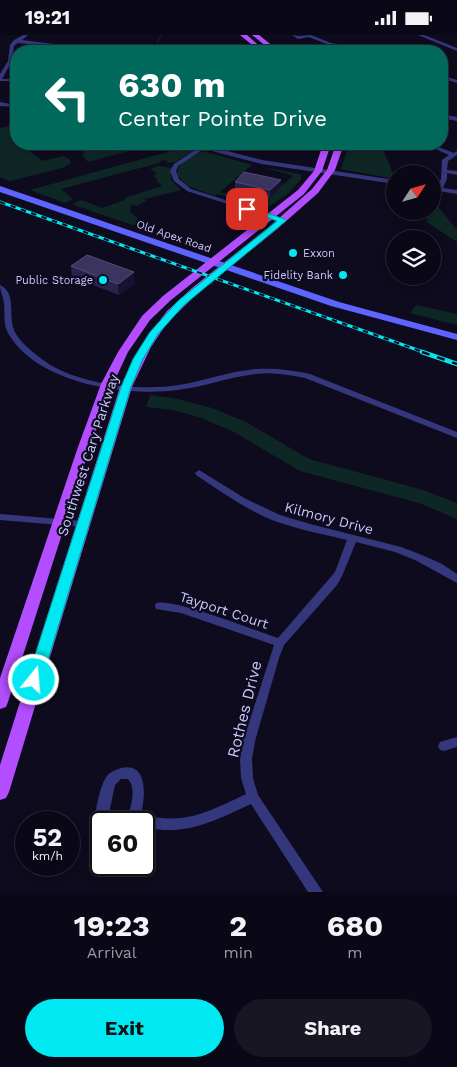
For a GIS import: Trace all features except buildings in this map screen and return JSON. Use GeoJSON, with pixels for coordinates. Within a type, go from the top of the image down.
{"type":"FeatureCollection","features":[{"type":"Feature","properties":{"kind":"main road"},"geometry":{"type":"LineString","coordinates":[[243,35],[256,45]]}},
{"type":"Feature","properties":{"kind":"main road"},"geometry":{"type":"LineString","coordinates":[[255,35],[268,45]]}},
{"type":"Feature","properties":{"kind":"main road","name":"Southwest Cary Parkway"},"geometry":{"type":"LineString","coordinates":[[0,791],[126,387],[138,359],[162,323],[219,265],[272,216],[302,192],[318,171],[325,150]]}},
{"type":"Feature","properties":{"kind":"main road","name":"Southwest Cary Parkway"},"geometry":{"type":"LineString","coordinates":[[0,702],[84,447],[107,384],[123,352],[146,318],[176,290],[219,265],[283,220],[310,198],[330,173],[338,150]]}},
{"type":"Feature","properties":{"kind":"main road","name":"Old Apex Road"},"geometry":{"type":"LineString","coordinates":[[0,189],[335,304],[457,337]]}},
{"type":"Feature","properties":{"kind":"street"},"geometry":{"type":"LineString","coordinates":[[12,45],[26,35]]}},
{"type":"Feature","properties":{"kind":"street"},"geometry":{"type":"LineString","coordinates":[[294,35],[298,38],[318,35]]}},
{"type":"Feature","properties":{"kind":"street"},"geometry":{"type":"LineString","coordinates":[[420,35],[445,45]]}},
{"type":"Feature","properties":{"kind":"street"},"geometry":{"type":"LineString","coordinates":[[309,36],[325,45]]}},
{"type":"Feature","properties":{"kind":"street"},"geometry":{"type":"LineString","coordinates":[[16,41],[49,45]]}},
{"type":"Feature","properties":{"kind":"street"},"geometry":{"type":"LineString","coordinates":[[0,79],[10,59]]}},
{"type":"Feature","properties":{"kind":"street"},"geometry":{"type":"LineString","coordinates":[[0,66],[10,66]]}},
{"type":"Feature","properties":{"kind":"street"},"geometry":{"type":"LineString","coordinates":[[199,150],[176,165],[173,171],[176,180],[185,188],[283,220]]}},
{"type":"Feature","properties":{"kind":"street"},"geometry":{"type":"LineString","coordinates":[[220,150],[264,162],[386,181]]}},
{"type":"Feature","properties":{"kind":"street"},"geometry":{"type":"LineString","coordinates":[[441,182],[444,179],[445,160],[454,153]]}},
{"type":"Feature","properties":{"kind":"street"},"geometry":{"type":"LineString","coordinates":[[445,171],[457,173]]}},
{"type":"Feature","properties":{"kind":"street"},"geometry":{"type":"LineString","coordinates":[[441,189],[457,192]]}},
{"type":"Feature","properties":{"kind":"street"},"geometry":{"type":"LineString","coordinates":[[0,287],[7,295],[10,329],[15,337],[25,348],[57,372],[82,381],[126,387],[176,388],[250,372],[283,371],[307,376],[457,435]]}},
{"type":"Feature","properties":{"kind":"street","name":"Kilmory Drive"},"geometry":{"type":"LineString","coordinates":[[199,473],[250,506],[267,514],[288,522],[412,555],[439,567],[457,579]]}},
{"type":"Feature","properties":{"kind":"street"},"geometry":{"type":"LineString","coordinates":[[0,517],[83,524]]}},
{"type":"Feature","properties":{"kind":"street","name":"Rothes Drive"},"geometry":{"type":"LineString","coordinates":[[316,892],[253,797],[247,778],[246,759],[274,658],[280,643],[333,582],[339,573],[352,539]]}},
{"type":"Feature","properties":{"kind":"street","name":"Tayport Court"},"geometry":{"type":"LineString","coordinates":[[160,606],[181,609],[280,643]]}},
{"type":"Feature","properties":{"kind":"street"},"geometry":{"type":"LineString","coordinates":[[444,746],[457,742]]}},
{"type":"Feature","properties":{"kind":"street"},"geometry":{"type":"LineString","coordinates":[[103,811],[111,781],[121,773],[127,772],[138,782],[134,811]]}},
{"type":"Feature","properties":{"kind":"street"},"geometry":{"type":"LineString","coordinates":[[155,823],[165,825],[184,823],[212,815],[253,797]]}},
{"type":"Feature","properties":{"kind":"green space"},"geometry":{"type":"Polygon","coordinates":[[[10,126],[10,150],[28,150],[42,161],[64,156],[70,160],[70,164],[62,168],[10,181],[0,177],[0,128],[10,126]]]}},
{"type":"Feature","properties":{"kind":"green space"},"geometry":{"type":"Polygon","coordinates":[[[80,150],[133,150],[88,162],[82,155],[84,153],[80,150]]]}},
{"type":"Feature","properties":{"kind":"green space"},"geometry":{"type":"Polygon","coordinates":[[[175,150],[194,150],[175,162],[167,163],[168,161],[162,160],[159,163],[61,189],[73,199],[65,203],[30,190],[175,150]]]}},
{"type":"Feature","properties":{"kind":"green space"},"geometry":{"type":"Polygon","coordinates":[[[347,150],[383,150],[389,165],[386,165],[386,177],[341,169],[347,150]]]}},
{"type":"Feature","properties":{"kind":"green space"},"geometry":{"type":"Polygon","coordinates":[[[203,151],[252,165],[220,192],[260,204],[293,176],[263,167],[300,174],[302,178],[289,193],[267,208],[217,194],[215,196],[188,186],[177,175],[178,167],[186,160],[203,151]]]}},
{"type":"Feature","properties":{"kind":"green space"},"geometry":{"type":"Polygon","coordinates":[[[158,166],[171,168],[171,180],[181,190],[145,199],[146,201],[137,206],[131,205],[130,211],[143,224],[132,225],[74,205],[74,203],[81,200],[102,208],[125,200],[124,198],[162,186],[154,177],[156,173],[150,169],[158,166]]]}},
{"type":"Feature","properties":{"kind":"green space"},"geometry":{"type":"Polygon","coordinates":[[[441,210],[457,230],[457,242],[441,230],[427,222],[427,220],[441,220],[441,210]]]}},
{"type":"Feature","properties":{"kind":"green space"},"geometry":{"type":"Polygon","coordinates":[[[416,305],[457,314],[457,325],[410,313],[416,305]]]}},
{"type":"Feature","properties":{"kind":"green space"},"geometry":{"type":"Polygon","coordinates":[[[150,395],[178,399],[212,408],[244,421],[309,459],[423,490],[457,503],[457,519],[419,503],[300,471],[232,431],[204,419],[174,410],[146,407],[150,395]]]}},
{"type":"Feature","properties":{"kind":"waterway"},"geometry":{"type":"LineString","coordinates":[[156,45],[161,35]]}},
{"type":"Feature","properties":{"kind":"railway"},"geometry":{"type":"LineString","coordinates":[[0,202],[426,353]]}},
{"type":"Feature","properties":{"kind":"railway"},"geometry":{"type":"LineString","coordinates":[[422,352],[457,364]]}},
{"type":"Feature","properties":{"kind":"place","name":"Exxon"},"geometry":{"type":"Point","coordinates":[293,253]}},
{"type":"Feature","properties":{"kind":"place","name":"Fidelity Bank"},"geometry":{"type":"Point","coordinates":[343,275]}},
{"type":"Feature","properties":{"kind":"place","name":"Public Storage"},"geometry":{"type":"Point","coordinates":[103,280]}},
{"type":"Feature","properties":{"kind":"route"},"geometry":{"type":"LineString","coordinates":[[34,680],[126,387],[138,359],[155,332],[181,303],[283,220],[247,209]]}}]}
